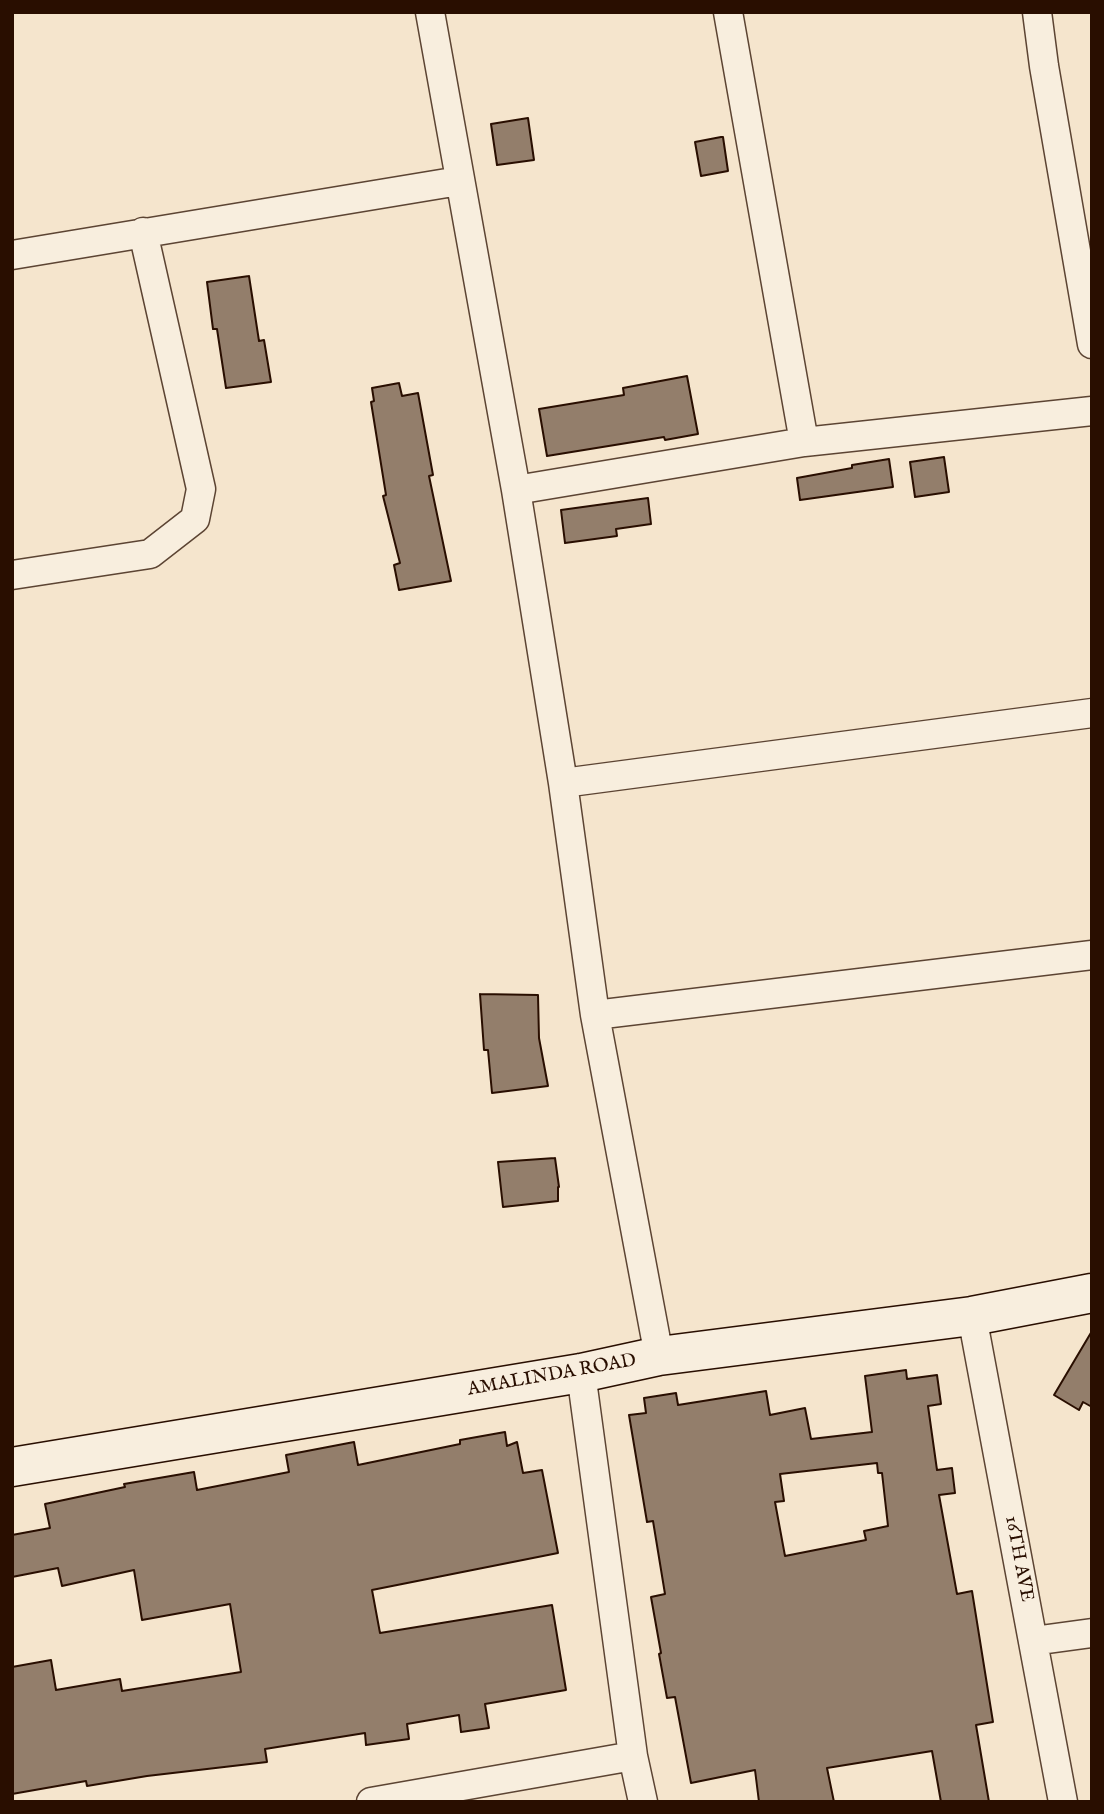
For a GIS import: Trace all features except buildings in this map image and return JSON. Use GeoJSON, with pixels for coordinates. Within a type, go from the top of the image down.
{"type":"FeatureCollection","features":[{"type":"Feature","properties":{"kind":"street"},"geometry":{"type":"LineString","coordinates":[[430,12],[516,490],[563,783],[595,1014],[659,1356]]}},
{"type":"Feature","properties":{"kind":"street"},"geometry":{"type":"LineString","coordinates":[[727,12],[804,442]]}},
{"type":"Feature","properties":{"kind":"street"},"geometry":{"type":"LineString","coordinates":[[1037,12],[1092,344]]}},
{"type":"Feature","properties":{"kind":"street"},"geometry":{"type":"LineString","coordinates":[[12,255],[460,181]]}},
{"type":"Feature","properties":{"kind":"street"},"geometry":{"type":"LineString","coordinates":[[12,575],[150,554],[195,519],[201,489],[143,232]]}},
{"type":"Feature","properties":{"kind":"street"},"geometry":{"type":"LineString","coordinates":[[516,490],[804,442],[1092,411]]}},
{"type":"Feature","properties":{"kind":"street"},"geometry":{"type":"LineString","coordinates":[[563,783],[1092,713]]}},
{"type":"Feature","properties":{"kind":"street"},"geometry":{"type":"LineString","coordinates":[[595,1014],[1092,955]]}},
{"type":"Feature","properties":{"kind":"street","name":"AMALINDA ROAD"},"geometry":{"type":"LineString","coordinates":[[12,1467],[581,1373],[659,1356],[972,1316],[1092,1293]]}},
{"type":"Feature","properties":{"kind":"street","name":"16TH AVE"},"geometry":{"type":"LineString","coordinates":[[972,1316],[1063,1802]]}},
{"type":"Feature","properties":{"kind":"street"},"geometry":{"type":"LineString","coordinates":[[581,1373],[633,1756],[642,1802]]}},
{"type":"Feature","properties":{"kind":"street"},"geometry":{"type":"LineString","coordinates":[[1033,1641],[1092,1633]]}},
{"type":"Feature","properties":{"kind":"street"},"geometry":{"type":"LineString","coordinates":[[371,1802],[633,1756]]}}]}
